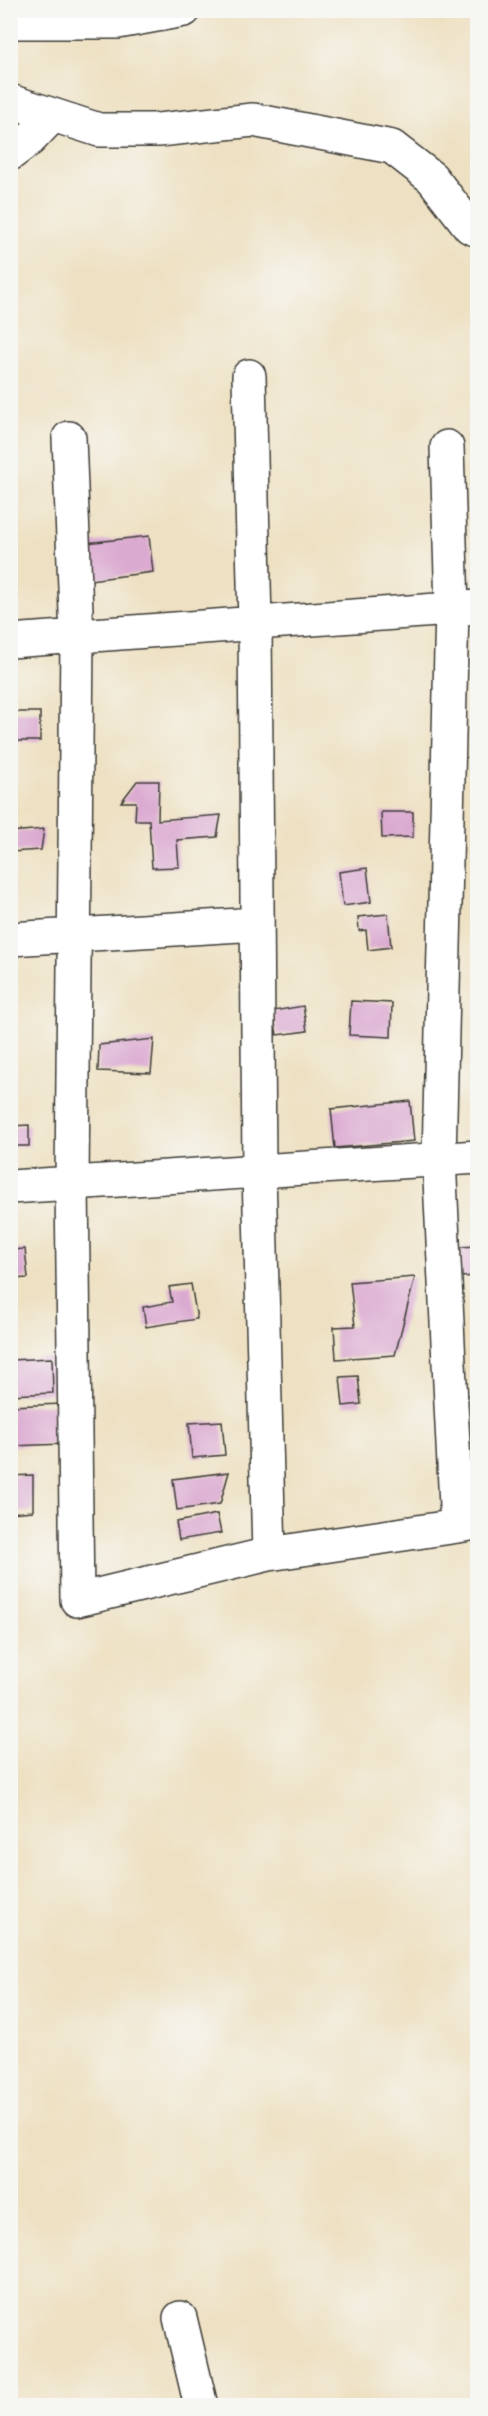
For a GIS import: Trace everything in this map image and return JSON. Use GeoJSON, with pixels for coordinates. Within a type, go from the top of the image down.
{"type":"FeatureCollection","features":[{"type":"Feature","properties":{"kind":"street"},"geometry":{"type":"LineString","coordinates":[[10,22],[118,22],[184,10]]}},
{"type":"Feature","properties":{"kind":"street"},"geometry":{"type":"LineString","coordinates":[[10,100],[99,130],[158,130],[253,120],[392,147],[432,178],[470,227],[477,230]]}},
{"type":"Feature","properties":{"kind":"street"},"geometry":{"type":"LineString","coordinates":[[10,154],[30,139],[53,115]]}},
{"type":"Feature","properties":{"kind":"street"},"geometry":{"type":"LineString","coordinates":[[249,376],[255,623],[259,1172],[269,1554]]}},
{"type":"Feature","properties":{"kind":"street"},"geometry":{"type":"LineString","coordinates":[[69,438],[77,637],[72,1184],[77,1600],[269,1554],[467,1524],[439,1159],[465,607],[447,447]]}},
{"type":"Feature","properties":{"kind":"street"},"geometry":{"type":"LineString","coordinates":[[10,641],[465,607]]}},
{"type":"Feature","properties":{"kind":"street"},"geometry":{"type":"LineString","coordinates":[[10,939],[257,924]]}},
{"type":"Feature","properties":{"kind":"street"},"geometry":{"type":"LineString","coordinates":[[10,1187],[477,1157]]}},
{"type":"Feature","properties":{"kind":"street"},"geometry":{"type":"LineString","coordinates":[[180,2318],[201,2406]]}},
{"type":"Feature","properties":{"kind":"building"},"geometry":{"type":"Polygon","coordinates":[[[149,536],[153,572],[90,580],[86,543],[149,536]]]}},
{"type":"Feature","properties":{"kind":"building"},"geometry":{"type":"Polygon","coordinates":[[[10,712],[40,712],[40,741],[10,741],[10,712]]]}},
{"type":"Feature","properties":{"kind":"building"},"geometry":{"type":"Polygon","coordinates":[[[137,781],[159,781],[158,820],[221,815],[217,837],[177,840],[179,867],[152,868],[149,820],[135,820],[136,802],[121,802],[137,781]]]}},
{"type":"Feature","properties":{"kind":"building"},"geometry":{"type":"Polygon","coordinates":[[[381,812],[413,812],[413,837],[382,838],[381,812]]]}},
{"type":"Feature","properties":{"kind":"building"},"geometry":{"type":"Polygon","coordinates":[[[44,829],[41,850],[10,852],[10,832],[44,829]]]}},
{"type":"Feature","properties":{"kind":"building"},"geometry":{"type":"Polygon","coordinates":[[[367,868],[371,902],[343,906],[339,872],[367,868]]]}},
{"type":"Feature","properties":{"kind":"building"},"geometry":{"type":"Polygon","coordinates":[[[388,914],[391,947],[368,950],[366,930],[359,931],[358,917],[388,914]]]}},
{"type":"Feature","properties":{"kind":"building"},"geometry":{"type":"Polygon","coordinates":[[[351,1001],[392,1003],[391,1037],[349,1035],[351,1001]]]}},
{"type":"Feature","properties":{"kind":"building"},"geometry":{"type":"Polygon","coordinates":[[[303,1006],[307,1031],[277,1035],[273,1011],[303,1006]]]}},
{"type":"Feature","properties":{"kind":"building"},"geometry":{"type":"Polygon","coordinates":[[[154,1039],[151,1073],[98,1071],[99,1045],[154,1039]]]}},
{"type":"Feature","properties":{"kind":"building"},"geometry":{"type":"Polygon","coordinates":[[[410,1101],[414,1141],[335,1148],[331,1109],[410,1101]]]}},
{"type":"Feature","properties":{"kind":"building"},"geometry":{"type":"Polygon","coordinates":[[[29,1125],[29,1146],[10,1146],[10,1126],[29,1125]]]}},
{"type":"Feature","properties":{"kind":"building"},"geometry":{"type":"Polygon","coordinates":[[[478,1246],[478,1276],[460,1277],[459,1247],[478,1246]]]}},
{"type":"Feature","properties":{"kind":"building"},"geometry":{"type":"Polygon","coordinates":[[[25,1249],[28,1278],[10,1279],[10,1250],[25,1249]]]}},
{"type":"Feature","properties":{"kind":"building"},"geometry":{"type":"Polygon","coordinates":[[[415,1277],[395,1355],[336,1359],[334,1327],[355,1326],[350,1282],[415,1277]]]}},
{"type":"Feature","properties":{"kind":"building"},"geometry":{"type":"Polygon","coordinates":[[[191,1284],[197,1319],[146,1327],[143,1307],[172,1302],[169,1287],[191,1284]]]}},
{"type":"Feature","properties":{"kind":"building"},"geometry":{"type":"Polygon","coordinates":[[[52,1358],[53,1393],[10,1395],[10,1360],[52,1358]]]}},
{"type":"Feature","properties":{"kind":"building"},"geometry":{"type":"Polygon","coordinates":[[[358,1376],[361,1404],[343,1406],[340,1377],[358,1376]]]}},
{"type":"Feature","properties":{"kind":"building"},"geometry":{"type":"Polygon","coordinates":[[[63,1404],[65,1444],[10,1446],[10,1406],[63,1404]]]}},
{"type":"Feature","properties":{"kind":"building"},"geometry":{"type":"Polygon","coordinates":[[[222,1421],[225,1455],[192,1458],[189,1423],[222,1421]]]}},
{"type":"Feature","properties":{"kind":"building"},"geometry":{"type":"Polygon","coordinates":[[[229,1472],[220,1504],[177,1510],[173,1479],[229,1472]]]}},
{"type":"Feature","properties":{"kind":"building"},"geometry":{"type":"Polygon","coordinates":[[[33,1475],[33,1511],[10,1513],[10,1476],[33,1475]]]}},
{"type":"Feature","properties":{"kind":"building"},"geometry":{"type":"Polygon","coordinates":[[[217,1514],[221,1533],[179,1540],[176,1522],[217,1514]]]}}]}
